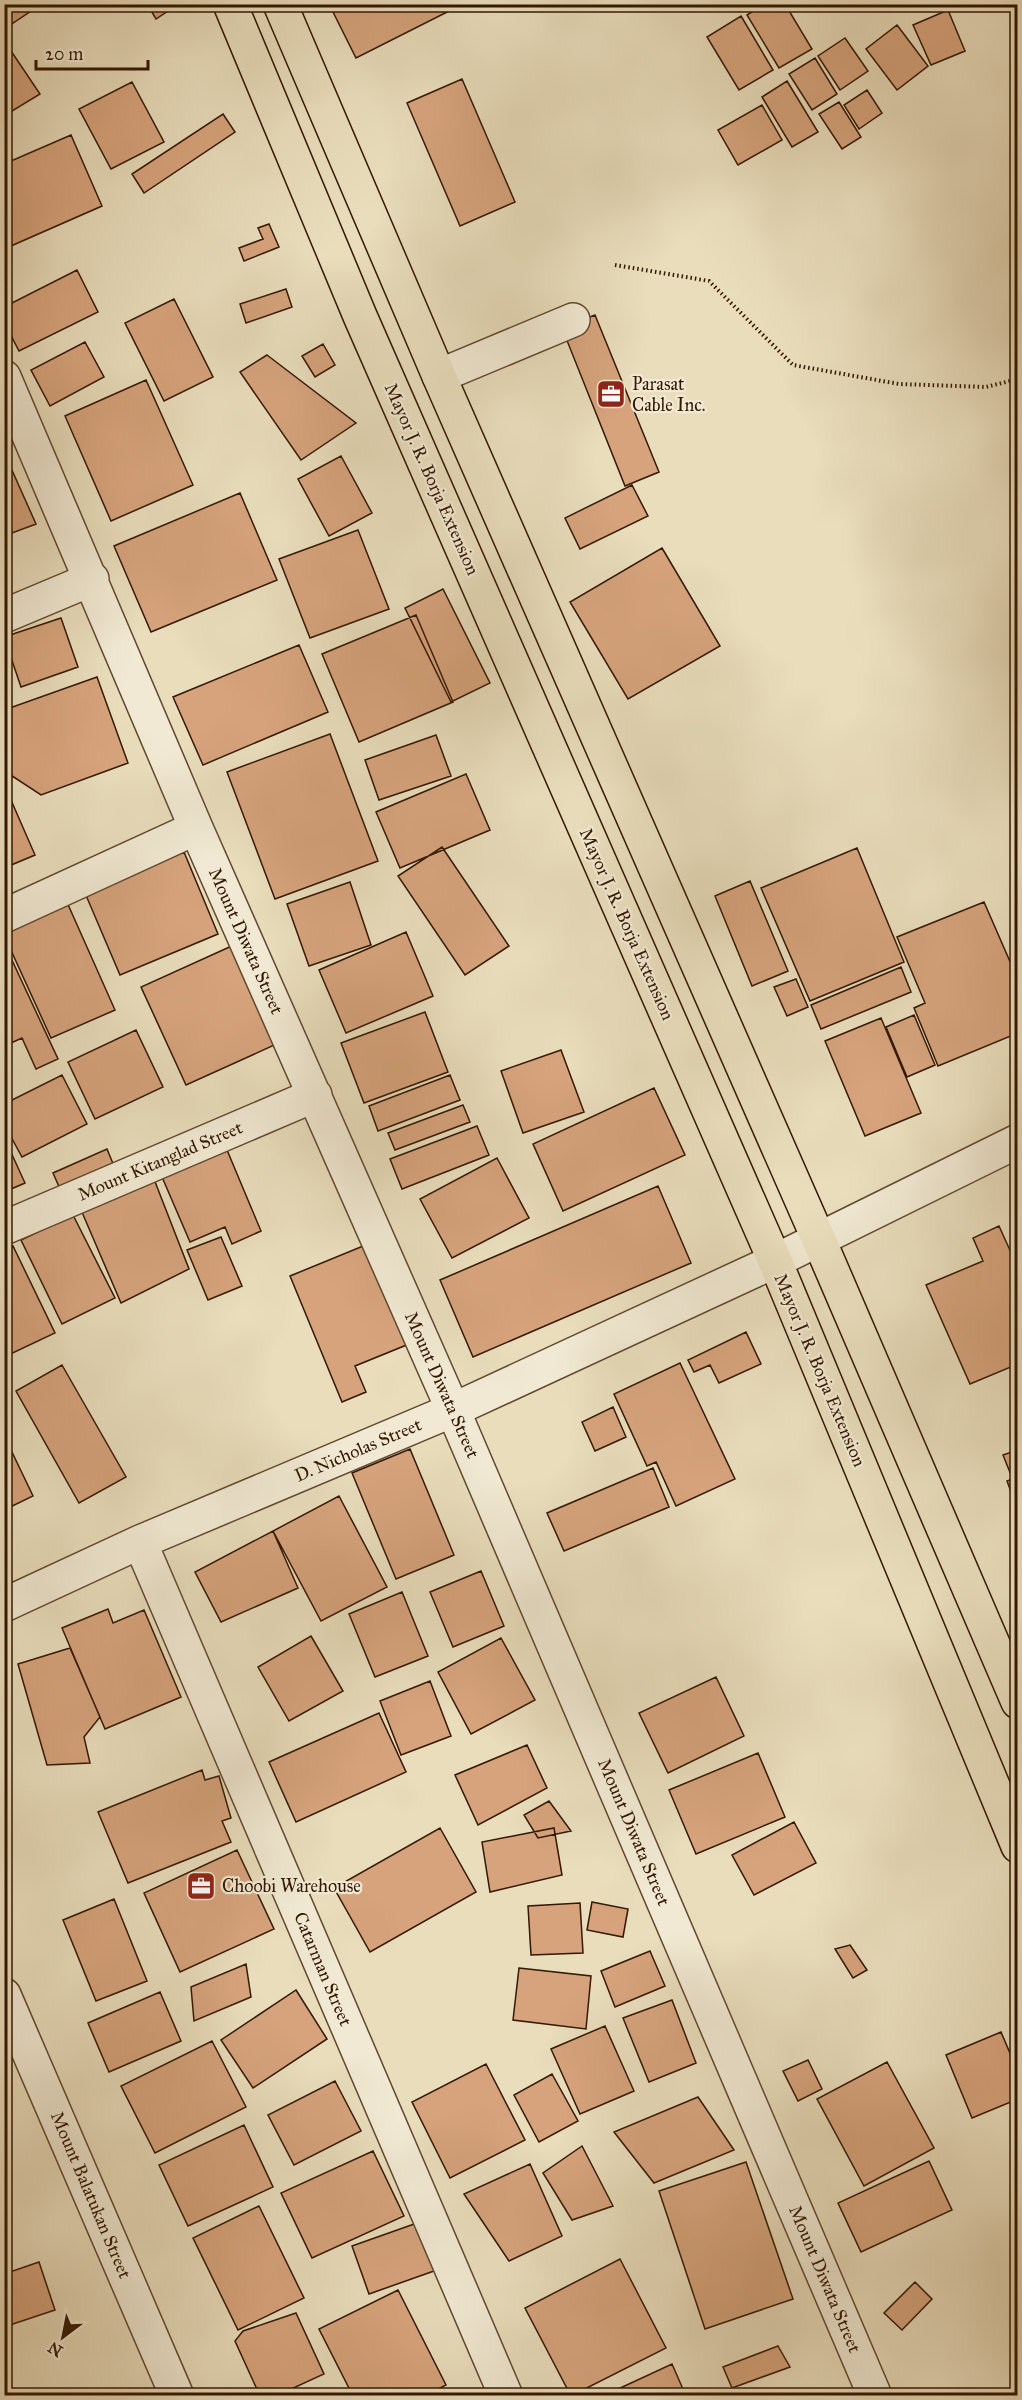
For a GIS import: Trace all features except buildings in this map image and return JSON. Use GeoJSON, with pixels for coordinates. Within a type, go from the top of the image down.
{"type":"FeatureCollection","features":[{"type":"Feature","properties":{"kind":"main road","name":"Mayor J. R. Borja Extension"},"geometry":{"type":"LineString","coordinates":[[230,4],[360,316],[775,1261],[1017,1846]]}},
{"type":"Feature","properties":{"kind":"main road"},"geometry":{"type":"LineString","coordinates":[[280,4],[439,376],[819,1240],[1017,1702]]}},
{"type":"Feature","properties":{"kind":"main road"},"geometry":{"type":"LineString","coordinates":[[360,316],[405,296]]}},
{"type":"Feature","properties":{"kind":"street"},"geometry":{"type":"LineString","coordinates":[[439,376],[573,320]]}},
{"type":"Feature","properties":{"kind":"street","name":"Mount Diwata Street"},"geometry":{"type":"LineString","coordinates":[[4,377],[92,579],[196,828],[453,1410],[875,2396]]}},
{"type":"Feature","properties":{"kind":"street"},"geometry":{"type":"LineString","coordinates":[[4,616],[92,579]]}},
{"type":"Feature","properties":{"kind":"street"},"geometry":{"type":"LineString","coordinates":[[4,916],[196,828]]}},
{"type":"Feature","properties":{"kind":"street","name":"Mount Kitanglad Street"},"geometry":{"type":"LineString","coordinates":[[4,1228],[315,1095]]}},
{"type":"Feature","properties":{"kind":"street","name":"D. Nicholas Street"},"geometry":{"type":"LineString","coordinates":[[4,1605],[140,1542],[453,1410],[775,1261],[1017,1141]]}},
{"type":"Feature","properties":{"kind":"street","name":"Catarman Street"},"geometry":{"type":"LineString","coordinates":[[140,1542],[506,2396]]}},
{"type":"Feature","properties":{"kind":"street","name":"Mount Balatukan Street"},"geometry":{"type":"LineString","coordinates":[[4,1995],[177,2396]]}},
{"type":"Feature","properties":{"kind":"path"},"geometry":{"type":"LineString","coordinates":[[615,265],[709,281],[793,365],[899,384],[986,387],[1017,379]]}},
{"type":"Feature","properties":{"kind":"place","name":"Parasat Cable Inc."},"geometry":{"type":"Point","coordinates":[611,394]}},
{"type":"Feature","properties":{"kind":"place","name":"Choobi Warehouse"},"geometry":{"type":"Point","coordinates":[201,1886]}}]}
